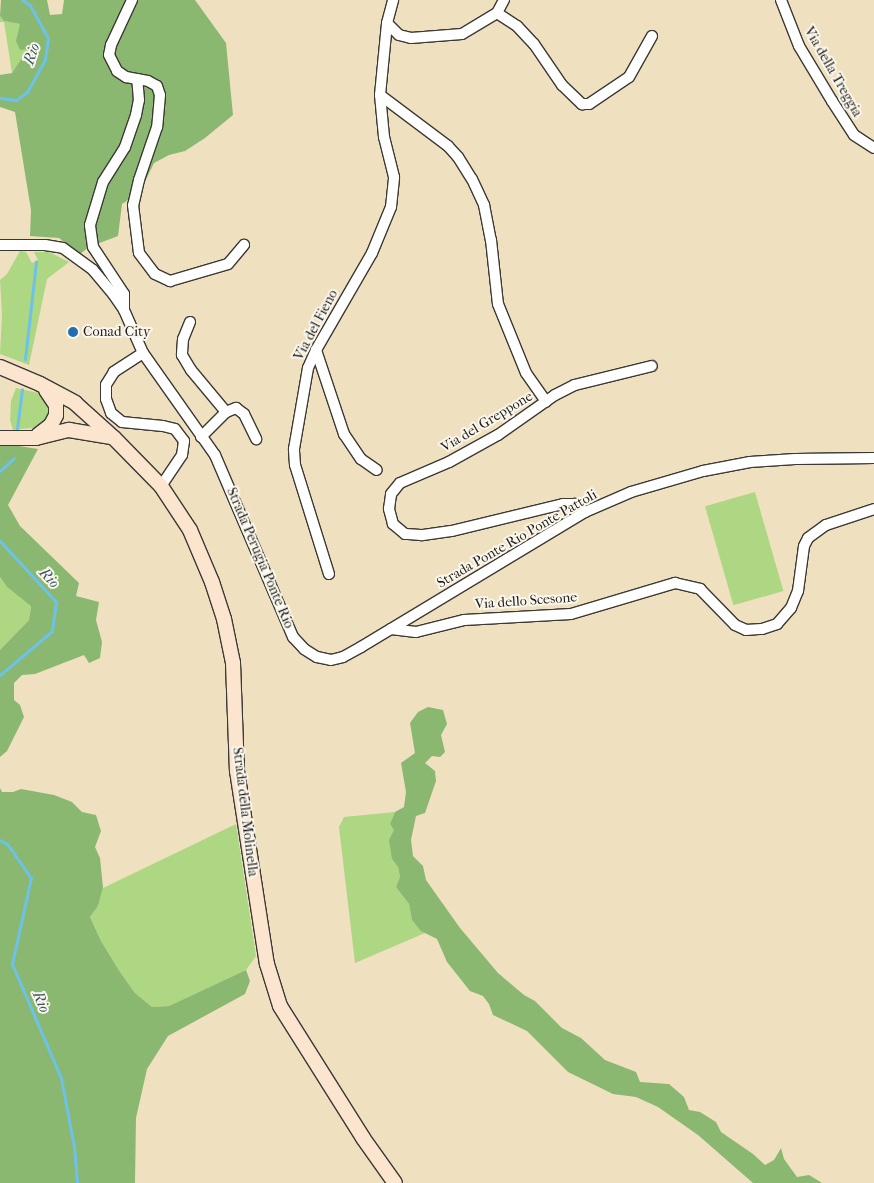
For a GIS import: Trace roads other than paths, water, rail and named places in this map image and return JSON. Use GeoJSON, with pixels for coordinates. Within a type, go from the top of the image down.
{"type":"FeatureCollection","features":[{"type":"Feature","properties":{"kind":"main road"},"geometry":{"type":"LineString","coordinates":[[0,367],[40,384],[75,403],[114,438]]}},
{"type":"Feature","properties":{"kind":"main road"},"geometry":{"type":"LineString","coordinates":[[36,438],[52,425],[56,415],[56,405],[52,397],[40,384]]}},
{"type":"Feature","properties":{"kind":"main road"},"geometry":{"type":"LineString","coordinates":[[69,430],[77,414],[75,403]]}},
{"type":"Feature","properties":{"kind":"main road"},"geometry":{"type":"LineString","coordinates":[[0,438],[36,438],[69,430],[114,438]]}},
{"type":"Feature","properties":{"kind":"main road","name":"Strada della Molinella"},"geometry":{"type":"LineString","coordinates":[[114,438],[161,486],[190,530],[212,582],[224,619],[234,663],[237,771],[267,964],[280,1006],[363,1138],[395,1183]]}},
{"type":"Feature","properties":{"kind":"street"},"geometry":{"type":"LineString","coordinates":[[132,0],[111,44],[109,55],[117,70],[126,77],[148,81],[157,86],[160,95],[157,127],[138,180],[133,205],[139,253],[156,274],[170,281],[228,264],[244,245]]}},
{"type":"Feature","properties":{"kind":"street"},"geometry":{"type":"LineString","coordinates":[[393,0],[387,24],[399,35],[411,38],[462,34],[496,13],[504,0]]}},
{"type":"Feature","properties":{"kind":"street","name":"Via della Treggia"},"geometry":{"type":"LineString","coordinates":[[781,0],[798,46],[838,110],[854,135],[874,148]]}},
{"type":"Feature","properties":{"kind":"street"},"geometry":{"type":"LineString","coordinates":[[496,13],[517,26],[562,85],[582,104],[590,104],[629,78],[652,36]]}},
{"type":"Feature","properties":{"kind":"street","name":"Via del Fieno"},"geometry":{"type":"LineString","coordinates":[[329,574],[295,465],[294,449],[308,368],[316,350],[372,253],[391,207],[394,177],[384,137],[380,94],[387,24]]}},
{"type":"Feature","properties":{"kind":"street"},"geometry":{"type":"LineString","coordinates":[[124,310],[124,294],[93,247],[90,225],[103,182],[125,147],[136,116],[139,100],[137,79]]}},
{"type":"Feature","properties":{"kind":"street"},"geometry":{"type":"LineString","coordinates":[[380,94],[448,146],[458,157],[472,179],[484,205],[491,240],[498,304],[526,372],[546,402]]}},
{"type":"Feature","properties":{"kind":"street","name":"Strada Perugia Ponte Rio"},"geometry":{"type":"LineString","coordinates":[[0,245],[45,245],[62,248],[93,270],[124,310],[143,353],[215,455],[226,474],[244,525],[293,637],[304,649],[317,657],[330,660],[343,657],[412,616]]}},
{"type":"Feature","properties":{"kind":"street"},"geometry":{"type":"LineString","coordinates":[[190,322],[182,339],[182,355],[191,370],[226,412]]}},
{"type":"Feature","properties":{"kind":"street"},"geometry":{"type":"LineString","coordinates":[[316,350],[344,434],[361,459],[377,470]]}},
{"type":"Feature","properties":{"kind":"street"},"geometry":{"type":"LineString","coordinates":[[143,353],[114,372],[106,385],[106,399],[111,413],[122,422],[163,426],[175,430],[184,441],[182,455],[161,486]]}},
{"type":"Feature","properties":{"kind":"street","name":"Via del Greppone"},"geometry":{"type":"LineString","coordinates":[[585,512],[575,504],[563,504],[451,531],[421,535],[405,534],[393,524],[389,508],[391,494],[400,483],[449,462],[498,435],[546,402],[575,385],[652,366]]}},
{"type":"Feature","properties":{"kind":"street"},"geometry":{"type":"LineString","coordinates":[[201,437],[226,412],[236,408],[244,414],[256,438]]}},
{"type":"Feature","properties":{"kind":"street","name":"Strada Ponte Rio Ponte Pattoli"},"geometry":{"type":"LineString","coordinates":[[412,616],[585,512],[631,492],[712,469],[750,462],[795,459],[874,458]]}},
{"type":"Feature","properties":{"kind":"street","name":"Via dello Scesone"},"geometry":{"type":"LineString","coordinates":[[391,629],[416,632],[464,620],[570,614],[675,583],[700,589],[735,625],[746,630],[762,629],[776,624],[791,608],[798,592],[804,546],[808,538],[822,528],[874,509]]}},
{"type":"Feature","properties":{"kind":"waterway","name":"Rio"},"geometry":{"type":"LineString","coordinates":[[0,98],[16,100],[27,92],[45,59],[48,38],[30,5],[22,0]]}},
{"type":"Feature","properties":{"kind":"waterway","name":"Rio"},"geometry":{"type":"LineString","coordinates":[[25,359],[36,262]]}},
{"type":"Feature","properties":{"kind":"waterway","name":"Rio"},"geometry":{"type":"LineString","coordinates":[[17,429],[22,389]]}},
{"type":"Feature","properties":{"kind":"waterway","name":"Rio"},"geometry":{"type":"LineString","coordinates":[[0,471],[14,458]]}},
{"type":"Feature","properties":{"kind":"waterway","name":"Rio"},"geometry":{"type":"LineString","coordinates":[[0,541],[56,602],[52,631],[0,675]]}},
{"type":"Feature","properties":{"kind":"waterway","name":"Rio"},"geometry":{"type":"LineString","coordinates":[[0,840],[8,845],[31,878],[12,964],[61,1078],[74,1147],[77,1183]]}},
{"type":"Feature","properties":{"kind":"place","name":"Conad City"},"geometry":{"type":"Point","coordinates":[73,332]}}]}
